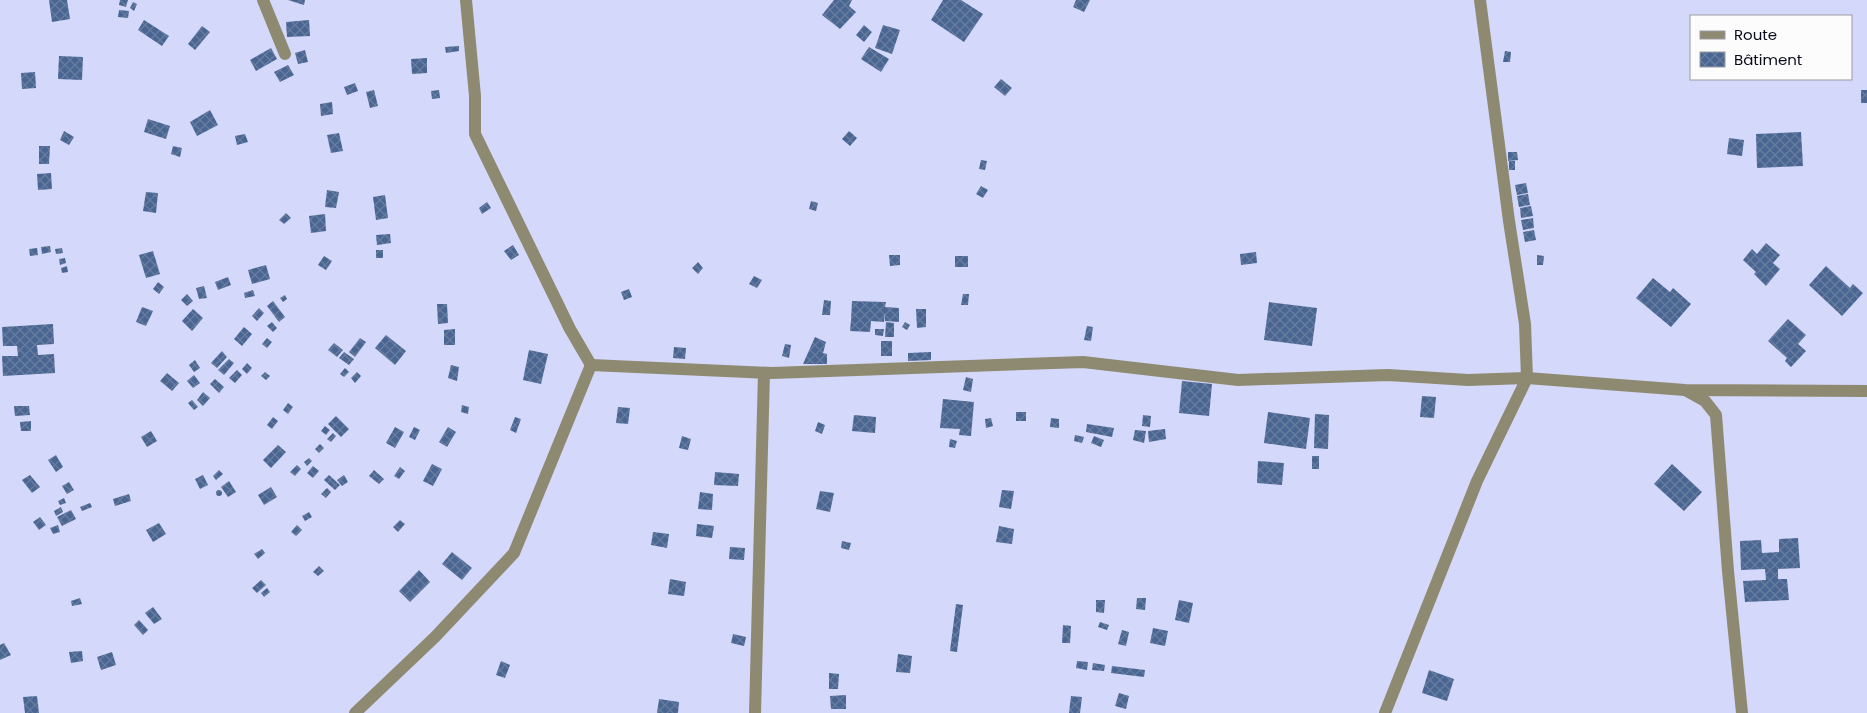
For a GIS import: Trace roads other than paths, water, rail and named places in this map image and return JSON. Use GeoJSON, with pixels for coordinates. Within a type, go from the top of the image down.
{"type":"FeatureCollection","features":[{"type":"Feature","properties":{"kind":"street"},"geometry":{"type":"LineString","coordinates":[[263,0],[285,54]]}},
{"type":"Feature","properties":{"kind":"street"},"geometry":{"type":"LineString","coordinates":[[466,0],[475,96],[475,134],[570,329],[591,366]]}},
{"type":"Feature","properties":{"kind":"street"},"geometry":{"type":"LineString","coordinates":[[1385,713],[1477,481],[1526,378],[1525,324],[1509,221],[1480,0]]}},
{"type":"Feature","properties":{"kind":"street"},"geometry":{"type":"LineString","coordinates":[[591,366],[764,373],[1083,362],[1238,380],[1388,375],[1468,380],[1526,378],[1685,390],[1867,391]]}},
{"type":"Feature","properties":{"kind":"street"},"geometry":{"type":"LineString","coordinates":[[355,713],[435,637],[514,553],[591,366]]}},
{"type":"Feature","properties":{"kind":"street"},"geometry":{"type":"LineString","coordinates":[[755,713],[764,373]]}},
{"type":"Feature","properties":{"kind":"street"},"geometry":{"type":"LineString","coordinates":[[1685,390],[1705,401],[1716,415],[1728,571],[1742,713]]}}]}
